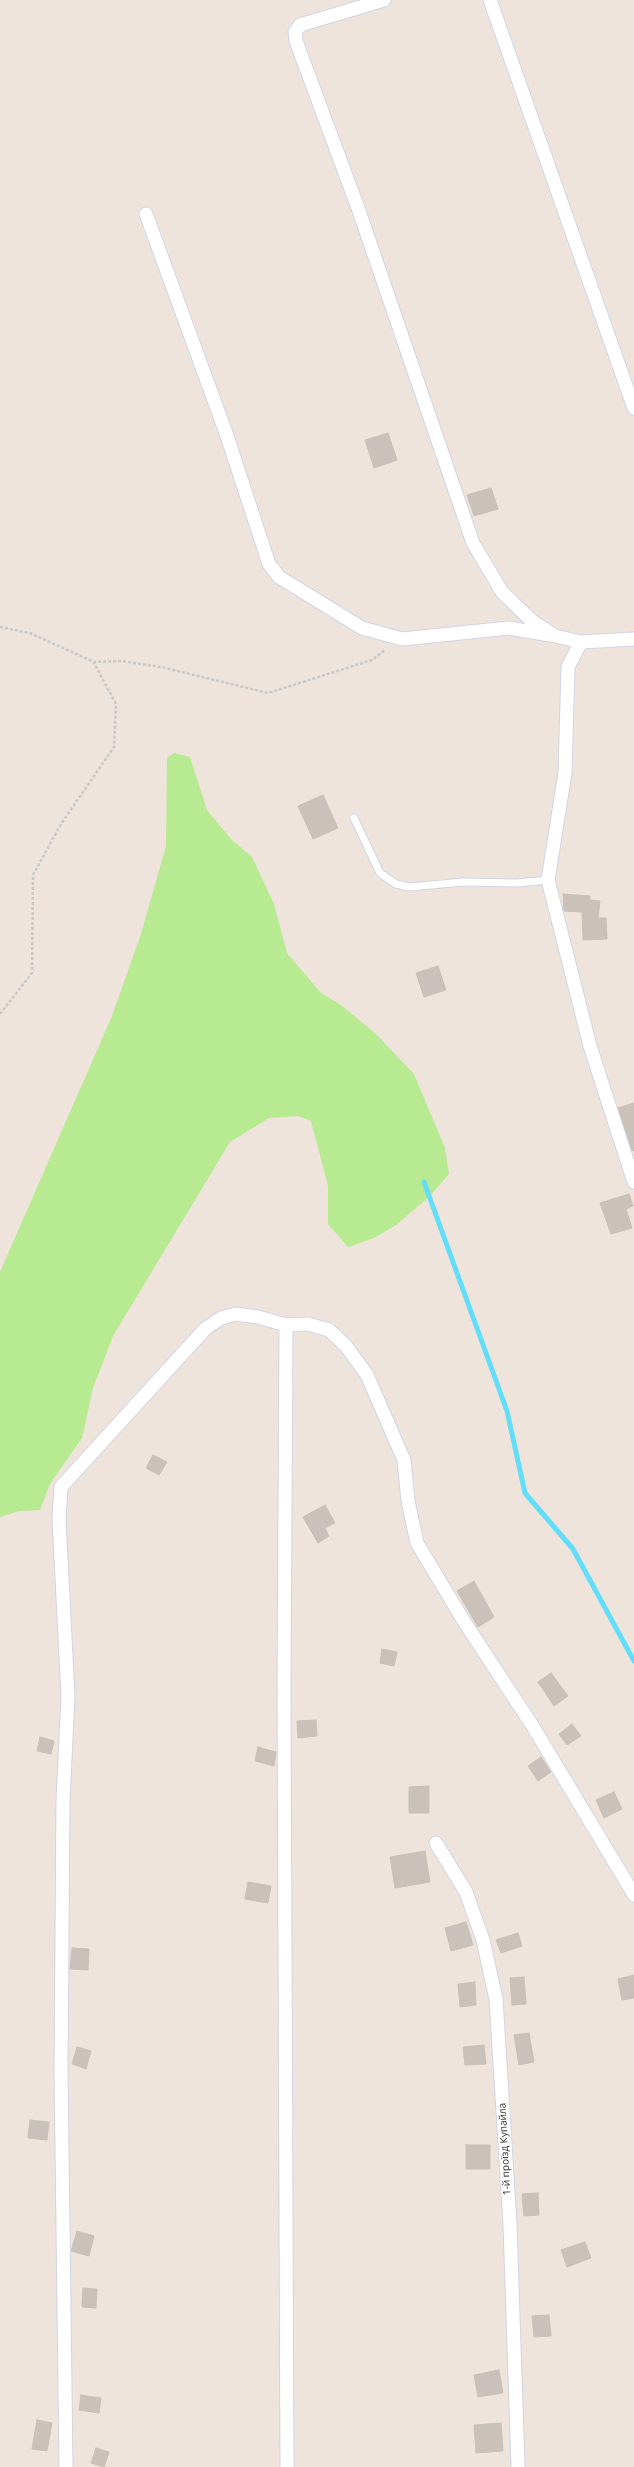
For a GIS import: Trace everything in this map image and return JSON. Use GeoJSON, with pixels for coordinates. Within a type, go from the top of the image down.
{"type":"FeatureCollection","features":[{"type":"Feature","properties":{"kind":"street"},"geometry":{"type":"LineString","coordinates":[[384,0],[300,25],[295,32],[296,41],[358,208],[473,543],[502,592],[532,621],[555,636]]}},
{"type":"Feature","properties":{"kind":"street"},"geometry":{"type":"LineString","coordinates":[[490,0],[634,408]]}},
{"type":"Feature","properties":{"kind":"street"},"geometry":{"type":"LineString","coordinates":[[146,214],[226,433],[269,564],[279,576],[362,628],[402,639],[509,628],[581,642],[634,639]]}},
{"type":"Feature","properties":{"kind":"street"},"geometry":{"type":"LineString","coordinates":[[581,642],[568,667],[565,773],[548,880],[590,1046],[634,1182]]}},
{"type":"Feature","properties":{"kind":"street"},"geometry":{"type":"LineString","coordinates":[[66,2467],[61,2069],[63,1801],[68,1696],[58,1519],[62,1487],[205,1329],[221,1318],[236,1314],[258,1317],[286,1325],[308,1324],[329,1330],[346,1346],[367,1375],[404,1460],[408,1501],[417,1543],[465,1623],[532,1725],[634,1895]]}},
{"type":"Feature","properties":{"kind":"street"},"geometry":{"type":"LineString","coordinates":[[286,1325],[284,1705],[287,2467]]}},
{"type":"Feature","properties":{"kind":"street","name":"1-й проїзд Купайла"},"geometry":{"type":"LineString","coordinates":[[436,1843],[466,1892],[483,1940],[496,1999],[510,2224],[518,2467]]}},
{"type":"Feature","properties":{"kind":"lane"},"geometry":{"type":"LineString","coordinates":[[354,818],[380,873],[396,884],[409,887],[464,882],[517,883],[548,880]]}},
{"type":"Feature","properties":{"kind":"path"},"geometry":{"type":"LineString","coordinates":[[0,626],[30,633],[94,662],[122,661],[161,666],[268,693],[372,660],[402,639]]}},
{"type":"Feature","properties":{"kind":"path"},"geometry":{"type":"LineString","coordinates":[[0,1014],[32,973],[33,875],[61,824],[114,747],[116,704],[94,662]]}},
{"type":"Feature","properties":{"kind":"green space"},"geometry":{"type":"Polygon","coordinates":[[[174,753],[190,757],[207,810],[232,840],[252,857],[274,904],[287,953],[321,993],[341,1005],[376,1034],[414,1074],[445,1148],[449,1174],[430,1196],[396,1225],[374,1238],[348,1247],[328,1224],[328,1186],[311,1121],[298,1116],[269,1118],[230,1142],[113,1336],[93,1388],[82,1438],[50,1484],[40,1510],[19,1511],[0,1517],[0,1272],[112,1016],[141,934],[166,846],[167,758],[174,753]]]}},
{"type":"Feature","properties":{"kind":"building"},"geometry":{"type":"Polygon","coordinates":[[[388,433],[397,460],[374,468],[365,440],[388,433]]]}},
{"type":"Feature","properties":{"kind":"building"},"geometry":{"type":"Polygon","coordinates":[[[491,488],[498,509],[474,516],[467,495],[491,488]]]}},
{"type":"Feature","properties":{"kind":"building"},"geometry":{"type":"Polygon","coordinates":[[[323,795],[338,828],[313,839],[298,806],[323,795]]]}},
{"type":"Feature","properties":{"kind":"building"},"geometry":{"type":"Polygon","coordinates":[[[563,894],[590,896],[590,900],[600,901],[598,918],[606,918],[607,939],[583,940],[582,912],[564,911],[563,894]]]}},
{"type":"Feature","properties":{"kind":"building"},"geometry":{"type":"Polygon","coordinates":[[[438,966],[446,990],[424,997],[416,973],[438,966]]]}},
{"type":"Feature","properties":{"kind":"building"},"geometry":{"type":"Polygon","coordinates":[[[634,1103],[634,1150],[632,1151],[618,1108],[634,1103]]]}},
{"type":"Feature","properties":{"kind":"building"},"geometry":{"type":"Polygon","coordinates":[[[629,1194],[633,1206],[626,1209],[632,1228],[611,1234],[600,1203],[629,1194]]]}},
{"type":"Feature","properties":{"kind":"building"},"geometry":{"type":"Polygon","coordinates":[[[153,1455],[167,1462],[159,1475],[146,1468],[153,1455]]]}},
{"type":"Feature","properties":{"kind":"building"},"geometry":{"type":"Polygon","coordinates":[[[325,1505],[335,1523],[325,1528],[329,1536],[318,1543],[303,1517],[325,1505]]]}},
{"type":"Feature","properties":{"kind":"building"},"geometry":{"type":"Polygon","coordinates":[[[474,1581],[494,1617],[478,1627],[457,1591],[474,1581]]]}},
{"type":"Feature","properties":{"kind":"building"},"geometry":{"type":"Polygon","coordinates":[[[382,1649],[397,1652],[394,1666],[380,1663],[382,1649]]]}},
{"type":"Feature","properties":{"kind":"building"},"geometry":{"type":"Polygon","coordinates":[[[551,1673],[568,1696],[554,1706],[538,1682],[551,1673]]]}},
{"type":"Feature","properties":{"kind":"building"},"geometry":{"type":"Polygon","coordinates":[[[316,1720],[317,1736],[298,1738],[297,1721],[316,1720]]]}},
{"type":"Feature","properties":{"kind":"building"},"geometry":{"type":"Polygon","coordinates":[[[572,1724],[581,1736],[567,1745],[559,1734],[572,1724]]]}},
{"type":"Feature","properties":{"kind":"building"},"geometry":{"type":"Polygon","coordinates":[[[40,1737],[54,1741],[51,1754],[37,1751],[40,1737]]]}},
{"type":"Feature","properties":{"kind":"building"},"geometry":{"type":"Polygon","coordinates":[[[258,1747],[276,1752],[274,1766],[255,1761],[258,1747]]]}},
{"type":"Feature","properties":{"kind":"building"},"geometry":{"type":"Polygon","coordinates":[[[541,1757],[551,1772],[538,1781],[528,1766],[541,1757]]]}},
{"type":"Feature","properties":{"kind":"building"},"geometry":{"type":"Polygon","coordinates":[[[429,1786],[429,1813],[409,1813],[409,1787],[429,1786]]]}},
{"type":"Feature","properties":{"kind":"building"},"geometry":{"type":"Polygon","coordinates":[[[614,1792],[622,1809],[604,1818],[596,1800],[614,1792]]]}},
{"type":"Feature","properties":{"kind":"building"},"geometry":{"type":"Polygon","coordinates":[[[425,1851],[430,1882],[395,1888],[390,1857],[425,1851]]]}},
{"type":"Feature","properties":{"kind":"building"},"geometry":{"type":"Polygon","coordinates":[[[248,1882],[271,1886],[268,1903],[245,1899],[248,1882]]]}},
{"type":"Feature","properties":{"kind":"building"},"geometry":{"type":"Polygon","coordinates":[[[466,1922],[473,1945],[451,1951],[445,1928],[466,1922]]]}},
{"type":"Feature","properties":{"kind":"building"},"geometry":{"type":"Polygon","coordinates":[[[518,1933],[522,1946],[501,1953],[496,1940],[518,1933]]]}},
{"type":"Feature","properties":{"kind":"building"},"geometry":{"type":"Polygon","coordinates":[[[72,1948],[89,1949],[88,1970],[70,1969],[72,1948]]]}},
{"type":"Feature","properties":{"kind":"building"},"geometry":{"type":"Polygon","coordinates":[[[634,1975],[634,1998],[622,2000],[618,1979],[634,1975]]]}},
{"type":"Feature","properties":{"kind":"building"},"geometry":{"type":"Polygon","coordinates":[[[524,1977],[526,2004],[512,2005],[510,1978],[524,1977]]]}},
{"type":"Feature","properties":{"kind":"building"},"geometry":{"type":"Polygon","coordinates":[[[475,1982],[476,2005],[460,2007],[458,1984],[475,1982]]]}},
{"type":"Feature","properties":{"kind":"building"},"geometry":{"type":"Polygon","coordinates":[[[529,2033],[534,2062],[519,2065],[514,2035],[529,2033]]]}},
{"type":"Feature","properties":{"kind":"building"},"geometry":{"type":"Polygon","coordinates":[[[484,2045],[486,2064],[465,2065],[463,2047],[484,2045]]]}},
{"type":"Feature","properties":{"kind":"building"},"geometry":{"type":"Polygon","coordinates":[[[77,2047],[91,2051],[86,2069],[72,2064],[77,2047]]]}},
{"type":"Feature","properties":{"kind":"building"},"geometry":{"type":"Polygon","coordinates":[[[30,2120],[49,2122],[47,2140],[28,2138],[30,2120]]]}},
{"type":"Feature","properties":{"kind":"building"},"geometry":{"type":"Polygon","coordinates":[[[466,2145],[490,2145],[490,2169],[466,2169],[466,2145]]]}},
{"type":"Feature","properties":{"kind":"building"},"geometry":{"type":"Polygon","coordinates":[[[538,2193],[539,2215],[524,2216],[522,2194],[538,2193]]]}},
{"type":"Feature","properties":{"kind":"building"},"geometry":{"type":"Polygon","coordinates":[[[77,2231],[94,2236],[89,2256],[71,2251],[77,2231]]]}},
{"type":"Feature","properties":{"kind":"building"},"geometry":{"type":"Polygon","coordinates":[[[585,2242],[591,2258],[567,2267],[561,2250],[585,2242]]]}},
{"type":"Feature","properties":{"kind":"building"},"geometry":{"type":"Polygon","coordinates":[[[83,2288],[97,2289],[96,2308],[82,2307],[83,2288]]]}},
{"type":"Feature","properties":{"kind":"building"},"geometry":{"type":"Polygon","coordinates":[[[549,2315],[551,2336],[534,2337],[532,2316],[549,2315]]]}},
{"type":"Feature","properties":{"kind":"building"},"geometry":{"type":"Polygon","coordinates":[[[499,2370],[503,2393],[478,2397],[474,2375],[499,2370]]]}},
{"type":"Feature","properties":{"kind":"building"},"geometry":{"type":"Polygon","coordinates":[[[81,2395],[101,2398],[99,2413],[79,2410],[81,2395]]]}},
{"type":"Feature","properties":{"kind":"building"},"geometry":{"type":"Polygon","coordinates":[[[37,2420],[52,2423],[47,2451],[32,2449],[37,2420]]]}},
{"type":"Feature","properties":{"kind":"building"},"geometry":{"type":"Polygon","coordinates":[[[501,2423],[503,2451],[476,2453],[474,2425],[501,2423]]]}},
{"type":"Feature","properties":{"kind":"building"},"geometry":{"type":"Polygon","coordinates":[[[96,2448],[109,2452],[104,2467],[91,2463],[96,2448]]]}},
{"type":"Feature","properties":{"kind":"waterway"},"geometry":{"type":"LineString","coordinates":[[424,1182],[507,1411],[525,1493],[573,1549],[634,1661]]}}]}
